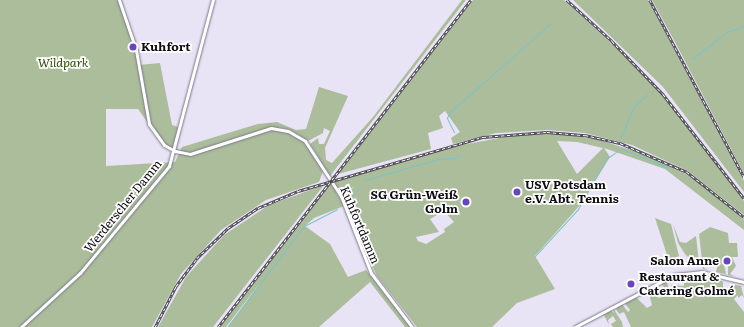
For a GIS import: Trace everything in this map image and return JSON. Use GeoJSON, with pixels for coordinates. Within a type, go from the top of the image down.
{"type":"FeatureCollection","features":[{"type":"Feature","properties":{"kind":"street"},"geometry":{"type":"LineString","coordinates":[[119,0],[136,50],[149,124],[166,147],[175,152]]}},
{"type":"Feature","properties":{"kind":"street","name":"Werderscher Damm"},"geometry":{"type":"LineString","coordinates":[[20,327],[80,273],[164,174],[175,152],[213,0]]}},
{"type":"Feature","properties":{"kind":"street","name":"Kuhfortdamm"},"geometry":{"type":"LineString","coordinates":[[175,152],[190,154],[270,128],[288,131],[305,141],[341,196],[371,273],[412,327]]}},
{"type":"Feature","properties":{"kind":"street"},"geometry":{"type":"LineString","coordinates":[[575,327],[674,275],[701,272],[744,282],[744,287]]}},
{"type":"Feature","properties":{"kind":"green space","name":"Wildpark"},"geometry":{"type":"Polygon","coordinates":[[[0,0],[119,0],[139,65],[160,63],[172,125],[181,128],[175,151],[160,140],[138,109],[106,109],[106,166],[175,162],[182,147],[258,124],[277,122],[296,130],[306,129],[319,87],[348,96],[325,148],[326,160],[332,163],[373,117],[462,0],[466,0],[330,176],[310,144],[318,138],[319,144],[324,144],[330,131],[324,128],[323,133],[308,141],[290,130],[278,127],[306,143],[323,171],[319,182],[266,200],[221,230],[181,274],[152,327],[0,327],[0,0]]]}},
{"type":"Feature","properties":{"kind":"green space"},"geometry":{"type":"Polygon","coordinates":[[[473,0],[564,0],[623,54],[671,104],[744,201],[744,215],[688,171],[632,145],[585,133],[547,130],[496,133],[453,144],[451,138],[460,132],[445,111],[439,116],[443,128],[428,133],[431,149],[338,174],[473,0]]]}},
{"type":"Feature","properties":{"kind":"green space"},"geometry":{"type":"Polygon","coordinates":[[[573,0],[648,0],[744,181],[744,192],[663,87],[573,0]]]}},
{"type":"Feature","properties":{"kind":"green space"},"geometry":{"type":"Polygon","coordinates":[[[652,0],[744,0],[744,174],[675,42],[652,0]]]}},
{"type":"Feature","properties":{"kind":"green space"},"geometry":{"type":"Polygon","coordinates":[[[521,134],[559,134],[597,139],[652,157],[686,174],[718,196],[744,220],[744,230],[665,169],[604,148],[610,157],[581,204],[535,256],[555,289],[517,303],[492,327],[417,327],[377,276],[370,261],[367,260],[343,196],[355,186],[342,194],[334,182],[451,147],[521,134]],[[557,141],[577,174],[603,148],[577,142],[557,141]],[[444,211],[430,219],[439,232],[416,237],[418,241],[426,244],[445,232],[444,229],[454,222],[444,211]]]}},
{"type":"Feature","properties":{"kind":"green space"},"geometry":{"type":"Polygon","coordinates":[[[331,183],[344,206],[314,218],[305,226],[330,244],[348,277],[366,270],[411,327],[405,327],[370,282],[319,327],[228,327],[260,283],[226,327],[220,327],[331,183]]]}},
{"type":"Feature","properties":{"kind":"green space"},"geometry":{"type":"Polygon","coordinates":[[[324,185],[213,327],[158,327],[186,277],[224,235],[269,205],[324,185]]]}},
{"type":"Feature","properties":{"kind":"green space"},"geometry":{"type":"Polygon","coordinates":[[[655,218],[671,224],[679,256],[669,261],[655,218]]]}},
{"type":"Feature","properties":{"kind":"green space"},"geometry":{"type":"Polygon","coordinates":[[[673,224],[680,242],[686,243],[696,236],[699,258],[689,258],[685,254],[678,243],[673,224]]]}},
{"type":"Feature","properties":{"kind":"green space"},"geometry":{"type":"Polygon","coordinates":[[[710,227],[728,233],[729,243],[737,243],[738,257],[732,257],[736,266],[730,274],[734,276],[728,275],[728,258],[723,260],[726,274],[716,272],[718,264],[715,260],[708,259],[704,263],[704,268],[708,270],[703,269],[699,234],[710,227]]]}},
{"type":"Feature","properties":{"kind":"green space"},"geometry":{"type":"Polygon","coordinates":[[[699,258],[699,262],[690,263],[689,260],[699,258]]]}},
{"type":"Feature","properties":{"kind":"green space"},"geometry":{"type":"Polygon","coordinates":[[[687,274],[718,279],[723,282],[723,289],[732,291],[735,285],[741,286],[744,298],[742,295],[738,298],[738,295],[734,299],[744,312],[744,327],[631,327],[624,312],[619,314],[616,309],[621,303],[628,312],[630,310],[624,302],[635,296],[647,308],[652,305],[649,294],[642,297],[641,292],[657,284],[661,290],[654,294],[659,298],[668,294],[661,282],[666,280],[670,291],[673,288],[671,285],[684,286],[684,280],[681,281],[678,276],[687,274]]]}},
{"type":"Feature","properties":{"kind":"green space"},"geometry":{"type":"Polygon","coordinates":[[[613,308],[622,322],[623,327],[613,327],[611,324],[616,321],[613,316],[608,320],[609,325],[603,313],[610,310],[614,313],[613,308]]]}},
{"type":"Feature","properties":{"kind":"waterway"},"geometry":{"type":"LineString","coordinates":[[454,132],[447,118],[449,113],[551,23]]}},
{"type":"Feature","properties":{"kind":"waterway"},"geometry":{"type":"LineString","coordinates":[[692,59],[727,32],[744,26]]}},
{"type":"Feature","properties":{"kind":"waterway"},"geometry":{"type":"LineString","coordinates":[[621,137],[634,106],[648,94]]}},
{"type":"Feature","properties":{"kind":"waterway"},"geometry":{"type":"LineString","coordinates":[[620,148],[669,168]]}},
{"type":"Feature","properties":{"kind":"waterway"},"geometry":{"type":"LineString","coordinates":[[535,256],[578,209],[606,159],[616,152]]}},
{"type":"Feature","properties":{"kind":"waterway"},"geometry":{"type":"LineString","coordinates":[[365,180],[438,159],[456,158],[460,154]]}},
{"type":"Feature","properties":{"kind":"waterway"},"geometry":{"type":"LineString","coordinates":[[352,203],[351,196],[359,188]]}},
{"type":"Feature","properties":{"kind":"waterway"},"geometry":{"type":"LineString","coordinates":[[227,327],[304,226],[337,209]]}},
{"type":"Feature","properties":{"kind":"railway"},"geometry":{"type":"LineString","coordinates":[[218,327],[471,0]]}},
{"type":"Feature","properties":{"kind":"railway"},"geometry":{"type":"LineString","coordinates":[[567,0],[612,41],[663,94],[744,198]]}},
{"type":"Feature","properties":{"kind":"railway"},"geometry":{"type":"LineString","coordinates":[[650,0],[744,177]]}},
{"type":"Feature","properties":{"kind":"railway"},"geometry":{"type":"LineString","coordinates":[[155,327],[176,286],[197,258],[228,228],[258,208],[298,191],[483,137],[547,132],[585,135],[620,143],[687,172],[744,217]]}},
{"type":"Feature","properties":{"kind":"place","name":"Kuhfort"},"geometry":{"type":"Point","coordinates":[133,47]}},
{"type":"Feature","properties":{"kind":"place","name":"USV Potsdam e.V. Abt. Tennis"},"geometry":{"type":"Point","coordinates":[517,192]}},
{"type":"Feature","properties":{"kind":"place","name":"SG Grün-Weiß Golm"},"geometry":{"type":"Point","coordinates":[466,202]}},
{"type":"Feature","properties":{"kind":"place","name":"Salon Anne"},"geometry":{"type":"Point","coordinates":[727,261]}},
{"type":"Feature","properties":{"kind":"place","name":"Restaurant & Catering Golmé"},"geometry":{"type":"Point","coordinates":[631,284]}}]}
